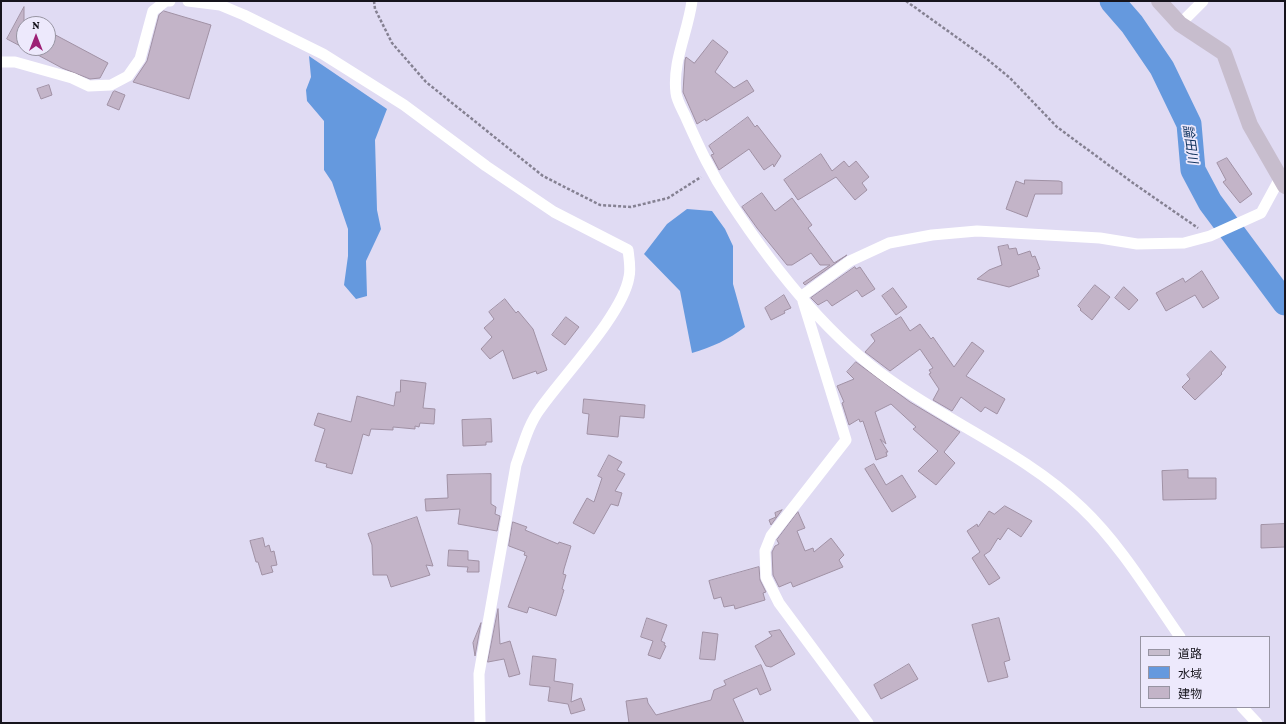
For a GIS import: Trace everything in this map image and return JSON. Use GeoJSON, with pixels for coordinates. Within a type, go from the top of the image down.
{"type":"FeatureCollection","features":[{"type":"Feature","properties":{"kind":"street"},"geometry":{"type":"LineString","coordinates":[[1,62],[14,62],[72,78],[89,86],[111,85],[128,76],[140,59],[153,11],[166,1],[170,1]]}},
{"type":"Feature","properties":{"kind":"street"},"geometry":{"type":"LineString","coordinates":[[188,1],[220,5],[244,14],[294,41],[323,54],[404,105],[486,166],[554,212],[628,250],[629,277],[623,296],[608,320],[539,410],[528,432],[516,465],[479,674],[480,723]]}},
{"type":"Feature","properties":{"kind":"street"},"geometry":{"type":"LineString","coordinates":[[692,1],[687,33],[675,71],[676,95],[710,171],[751,234],[802,296],[860,358],[892,381],[1030,466],[1082,508],[1117,548],[1179,636]]}},
{"type":"Feature","properties":{"kind":"street"},"geometry":{"type":"LineString","coordinates":[[802,296],[850,261],[889,243],[932,235],[977,231],[1100,238],[1137,244],[1184,243],[1210,236],[1261,212],[1283,179],[1250,126],[1224,53],[1180,24],[1159,1]]}},
{"type":"Feature","properties":{"kind":"street"},"geometry":{"type":"LineString","coordinates":[[1180,24],[1203,1]]}},
{"type":"Feature","properties":{"kind":"street"},"geometry":{"type":"LineString","coordinates":[[802,296],[846,440],[771,536],[765,551],[766,577],[779,603],[868,723]]}},
{"type":"Feature","properties":{"kind":"street"},"geometry":{"type":"LineString","coordinates":[[1243,708],[1257,723]]}},
{"type":"Feature","properties":{"kind":"path"},"geometry":{"type":"LineString","coordinates":[[374,1],[375,9],[392,43],[426,82],[549,180],[600,205],[631,207],[668,198],[710,171]]}},
{"type":"Feature","properties":{"kind":"path"},"geometry":{"type":"LineString","coordinates":[[906,1],[987,59],[1010,78],[1057,127],[1133,183],[1210,236]]}},
{"type":"Feature","properties":{"kind":"water"},"geometry":{"type":"Polygon","coordinates":[[[309,56],[387,109],[375,140],[377,210],[381,229],[366,261],[367,296],[356,299],[344,285],[348,256],[348,229],[332,182],[324,170],[324,121],[307,101],[306,90],[311,77],[309,56]]]}},
{"type":"Feature","properties":{"kind":"water"},"geometry":{"type":"Polygon","coordinates":[[[687,209],[712,211],[725,229],[733,246],[733,284],[745,327],[720,343],[692,353],[680,291],[644,254],[667,224],[687,209]]]}},
{"type":"Feature","properties":{"kind":"building"},"geometry":{"type":"Polygon","coordinates":[[[24,7],[24,16],[19,16],[24,7]]]}},
{"type":"Feature","properties":{"kind":"building"},"geometry":{"type":"Polygon","coordinates":[[[164,11],[211,25],[189,99],[133,82],[147,61],[159,15],[164,11]]]}},
{"type":"Feature","properties":{"kind":"building"},"geometry":{"type":"Polygon","coordinates":[[[16,22],[16,44],[7,39],[16,22]]]}},
{"type":"Feature","properties":{"kind":"building"},"geometry":{"type":"Polygon","coordinates":[[[56,35],[108,63],[100,78],[90,79],[62,68],[40,56],[56,56],[56,35]]]}},
{"type":"Feature","properties":{"kind":"building"},"geometry":{"type":"Polygon","coordinates":[[[713,40],[728,52],[715,72],[734,88],[747,80],[754,91],[706,121],[705,119],[697,124],[683,92],[685,60],[686,57],[694,63],[713,40]]]}},
{"type":"Feature","properties":{"kind":"building"},"geometry":{"type":"Polygon","coordinates":[[[49,85],[52,95],[41,99],[37,89],[49,85]]]}},
{"type":"Feature","properties":{"kind":"building"},"geometry":{"type":"Polygon","coordinates":[[[115,91],[125,95],[119,110],[107,105],[113,92],[115,91]]]}},
{"type":"Feature","properties":{"kind":"building"},"geometry":{"type":"Polygon","coordinates":[[[748,117],[755,127],[757,125],[781,156],[774,167],[773,164],[764,170],[749,149],[719,170],[711,155],[714,154],[709,146],[748,117]]]}},
{"type":"Feature","properties":{"kind":"building"},"geometry":{"type":"Polygon","coordinates":[[[821,154],[832,171],[844,161],[849,167],[856,161],[869,177],[862,183],[867,190],[855,200],[836,177],[798,200],[784,180],[821,154]]]}},
{"type":"Feature","properties":{"kind":"building"},"geometry":{"type":"Polygon","coordinates":[[[1227,158],[1252,194],[1240,203],[1223,182],[1226,180],[1217,163],[1227,158]]]}},
{"type":"Feature","properties":{"kind":"building"},"geometry":{"type":"Polygon","coordinates":[[[1025,180],[1062,182],[1062,194],[1035,194],[1027,217],[1006,209],[1016,181],[1024,184],[1025,180]]]}},
{"type":"Feature","properties":{"kind":"building"},"geometry":{"type":"Polygon","coordinates":[[[762,193],[775,211],[792,198],[812,225],[808,228],[834,263],[847,255],[805,285],[803,283],[830,265],[820,265],[811,253],[792,265],[787,265],[742,207],[762,193]]]}},
{"type":"Feature","properties":{"kind":"building"},"geometry":{"type":"Polygon","coordinates":[[[1008,245],[1009,249],[1016,248],[1018,255],[1030,251],[1032,257],[1035,256],[1040,269],[1037,270],[1039,276],[1009,287],[977,279],[989,270],[1002,265],[998,247],[1008,245]]]}},
{"type":"Feature","properties":{"kind":"building"},"geometry":{"type":"Polygon","coordinates":[[[855,267],[856,269],[860,267],[875,289],[862,297],[857,290],[832,306],[827,300],[818,305],[811,298],[855,267]]]}},
{"type":"Feature","properties":{"kind":"building"},"geometry":{"type":"Polygon","coordinates":[[[1202,271],[1219,298],[1203,308],[1195,295],[1166,311],[1156,293],[1183,278],[1185,282],[1202,271]]]}},
{"type":"Feature","properties":{"kind":"building"},"geometry":{"type":"Polygon","coordinates":[[[1095,285],[1110,297],[1092,320],[1080,310],[1081,309],[1078,306],[1095,285]]]}},
{"type":"Feature","properties":{"kind":"building"},"geometry":{"type":"Polygon","coordinates":[[[1124,287],[1138,300],[1129,310],[1115,298],[1124,287]]]}},
{"type":"Feature","properties":{"kind":"building"},"geometry":{"type":"Polygon","coordinates":[[[893,288],[907,307],[896,315],[882,296],[893,288]]]}},
{"type":"Feature","properties":{"kind":"building"},"geometry":{"type":"Polygon","coordinates":[[[784,295],[791,308],[784,311],[785,313],[771,320],[765,308],[784,295]]]}},
{"type":"Feature","properties":{"kind":"building"},"geometry":{"type":"Polygon","coordinates":[[[505,299],[516,313],[518,311],[533,329],[547,370],[537,374],[536,371],[513,379],[503,350],[490,359],[481,349],[492,337],[484,328],[494,319],[489,312],[505,299]]]}},
{"type":"Feature","properties":{"kind":"building"},"geometry":{"type":"Polygon","coordinates":[[[566,317],[579,327],[565,345],[552,335],[566,317]]]}},
{"type":"Feature","properties":{"kind":"building"},"geometry":{"type":"Polygon","coordinates":[[[901,317],[910,331],[920,324],[931,339],[933,337],[954,367],[972,342],[984,351],[966,376],[1005,399],[997,414],[985,407],[981,412],[961,397],[952,411],[933,400],[939,389],[929,374],[931,373],[929,370],[933,368],[920,349],[890,371],[865,352],[875,341],[871,335],[901,317]]]}},
{"type":"Feature","properties":{"kind":"building"},"geometry":{"type":"Polygon","coordinates":[[[1211,351],[1226,367],[1221,373],[1222,374],[1195,400],[1182,387],[1190,379],[1187,375],[1211,351]]]}},
{"type":"Feature","properties":{"kind":"building"},"geometry":{"type":"Polygon","coordinates":[[[856,362],[910,402],[960,432],[944,452],[955,463],[936,485],[918,471],[938,451],[913,429],[916,427],[891,404],[875,412],[886,444],[880,439],[888,452],[886,452],[887,456],[876,460],[863,421],[860,422],[859,419],[849,425],[842,403],[844,402],[837,386],[854,379],[847,372],[856,362]]]}},
{"type":"Feature","properties":{"kind":"building"},"geometry":{"type":"Polygon","coordinates":[[[401,380],[426,383],[423,408],[435,409],[434,424],[420,423],[419,427],[415,426],[415,429],[393,427],[393,430],[371,429],[369,436],[363,434],[352,474],[326,467],[327,464],[315,461],[325,429],[314,425],[318,413],[351,422],[357,396],[394,406],[396,392],[400,392],[401,380]]]}},
{"type":"Feature","properties":{"kind":"building"},"geometry":{"type":"Polygon","coordinates":[[[584,399],[645,405],[644,418],[620,416],[618,437],[587,434],[589,414],[583,413],[584,399]]]}},
{"type":"Feature","properties":{"kind":"building"},"geometry":{"type":"Polygon","coordinates":[[[491,419],[492,442],[486,442],[486,445],[463,446],[462,420],[491,419]]]}},
{"type":"Feature","properties":{"kind":"building"},"geometry":{"type":"Polygon","coordinates":[[[609,455],[622,462],[617,470],[625,474],[615,491],[622,493],[618,506],[611,504],[594,534],[573,523],[587,498],[594,502],[602,478],[598,476],[609,455]]]}},
{"type":"Feature","properties":{"kind":"building"},"geometry":{"type":"Polygon","coordinates":[[[874,464],[886,485],[902,475],[916,497],[892,512],[865,469],[874,464]]]}},
{"type":"Feature","properties":{"kind":"building"},"geometry":{"type":"Polygon","coordinates":[[[1188,470],[1188,478],[1216,478],[1216,499],[1163,500],[1162,471],[1188,470]]]}},
{"type":"Feature","properties":{"kind":"building"},"geometry":{"type":"Polygon","coordinates":[[[491,474],[491,504],[496,507],[495,514],[500,516],[497,531],[458,524],[460,509],[426,511],[425,499],[448,498],[447,475],[491,474]]]}},
{"type":"Feature","properties":{"kind":"building"},"geometry":{"type":"Polygon","coordinates":[[[1005,506],[1032,521],[1021,537],[1008,528],[1000,540],[998,538],[990,551],[984,555],[1000,578],[989,585],[972,558],[980,552],[967,531],[977,524],[978,527],[989,511],[994,514],[1005,506]]]}},
{"type":"Feature","properties":{"kind":"building"},"geometry":{"type":"Polygon","coordinates":[[[782,510],[771,525],[769,520],[776,517],[775,513],[782,510]]]}},
{"type":"Feature","properties":{"kind":"building"},"geometry":{"type":"Polygon","coordinates":[[[798,512],[805,528],[797,531],[805,551],[813,548],[814,552],[831,538],[844,555],[839,560],[843,567],[793,587],[791,582],[779,587],[773,575],[772,552],[775,546],[779,544],[777,540],[798,512]]]}},
{"type":"Feature","properties":{"kind":"building"},"geometry":{"type":"Polygon","coordinates":[[[417,517],[433,566],[426,565],[430,575],[391,587],[387,575],[373,575],[372,545],[368,534],[417,517]]]}},
{"type":"Feature","properties":{"kind":"building"},"geometry":{"type":"Polygon","coordinates":[[[513,522],[527,527],[525,530],[558,544],[559,542],[571,546],[563,574],[566,575],[562,589],[564,590],[556,616],[529,607],[527,613],[508,607],[527,556],[524,555],[525,552],[509,546],[513,522]]]}},
{"type":"Feature","properties":{"kind":"building"},"geometry":{"type":"Polygon","coordinates":[[[1285,524],[1285,547],[1261,548],[1261,525],[1285,524]]]}},
{"type":"Feature","properties":{"kind":"building"},"geometry":{"type":"Polygon","coordinates":[[[263,538],[265,547],[269,545],[271,552],[274,551],[277,565],[271,566],[273,572],[262,575],[258,562],[256,562],[250,541],[263,538]]]}},
{"type":"Feature","properties":{"kind":"building"},"geometry":{"type":"Polygon","coordinates":[[[449,550],[468,551],[468,560],[479,561],[479,572],[467,572],[468,567],[448,566],[449,550]]]}},
{"type":"Feature","properties":{"kind":"building"},"geometry":{"type":"Polygon","coordinates":[[[759,567],[760,580],[766,592],[763,593],[765,600],[735,609],[734,605],[724,607],[721,597],[714,599],[709,581],[759,567]]]}},
{"type":"Feature","properties":{"kind":"building"},"geometry":{"type":"Polygon","coordinates":[[[498,609],[500,644],[510,641],[520,674],[509,677],[504,659],[488,662],[498,609]]]}},
{"type":"Feature","properties":{"kind":"building"},"geometry":{"type":"Polygon","coordinates":[[[647,618],[667,625],[661,641],[665,643],[664,645],[666,646],[660,659],[648,655],[653,641],[641,637],[647,618]]]}},
{"type":"Feature","properties":{"kind":"building"},"geometry":{"type":"Polygon","coordinates":[[[999,618],[1010,660],[1004,662],[1008,677],[988,682],[972,625],[999,618]]]}},
{"type":"Feature","properties":{"kind":"building"},"geometry":{"type":"Polygon","coordinates":[[[481,623],[475,656],[473,643],[481,623]]]}},
{"type":"Feature","properties":{"kind":"building"},"geometry":{"type":"Polygon","coordinates":[[[780,630],[795,654],[771,667],[766,666],[755,646],[772,636],[769,632],[780,630]]]}},
{"type":"Feature","properties":{"kind":"building"},"geometry":{"type":"Polygon","coordinates":[[[703,632],[718,634],[715,660],[700,659],[703,632]]]}},
{"type":"Feature","properties":{"kind":"building"},"geometry":{"type":"Polygon","coordinates":[[[533,656],[556,659],[554,681],[573,684],[571,702],[581,698],[585,710],[571,714],[568,704],[548,701],[550,687],[530,685],[533,656]]]}},
{"type":"Feature","properties":{"kind":"building"},"geometry":{"type":"Polygon","coordinates":[[[909,664],[918,679],[881,699],[874,685],[909,664]]]}},
{"type":"Feature","properties":{"kind":"building"},"geometry":{"type":"Polygon","coordinates":[[[761,665],[771,690],[760,695],[757,688],[733,699],[744,723],[629,723],[626,701],[647,698],[648,703],[656,715],[711,700],[714,690],[726,685],[724,681],[761,665]]]}},
{"type":"Feature","properties":{"kind":"waterway","name":"論田川"},"geometry":{"type":"LineString","coordinates":[[1112,1],[1132,24],[1162,68],[1189,124],[1193,170],[1210,202],[1285,303]]}}]}
